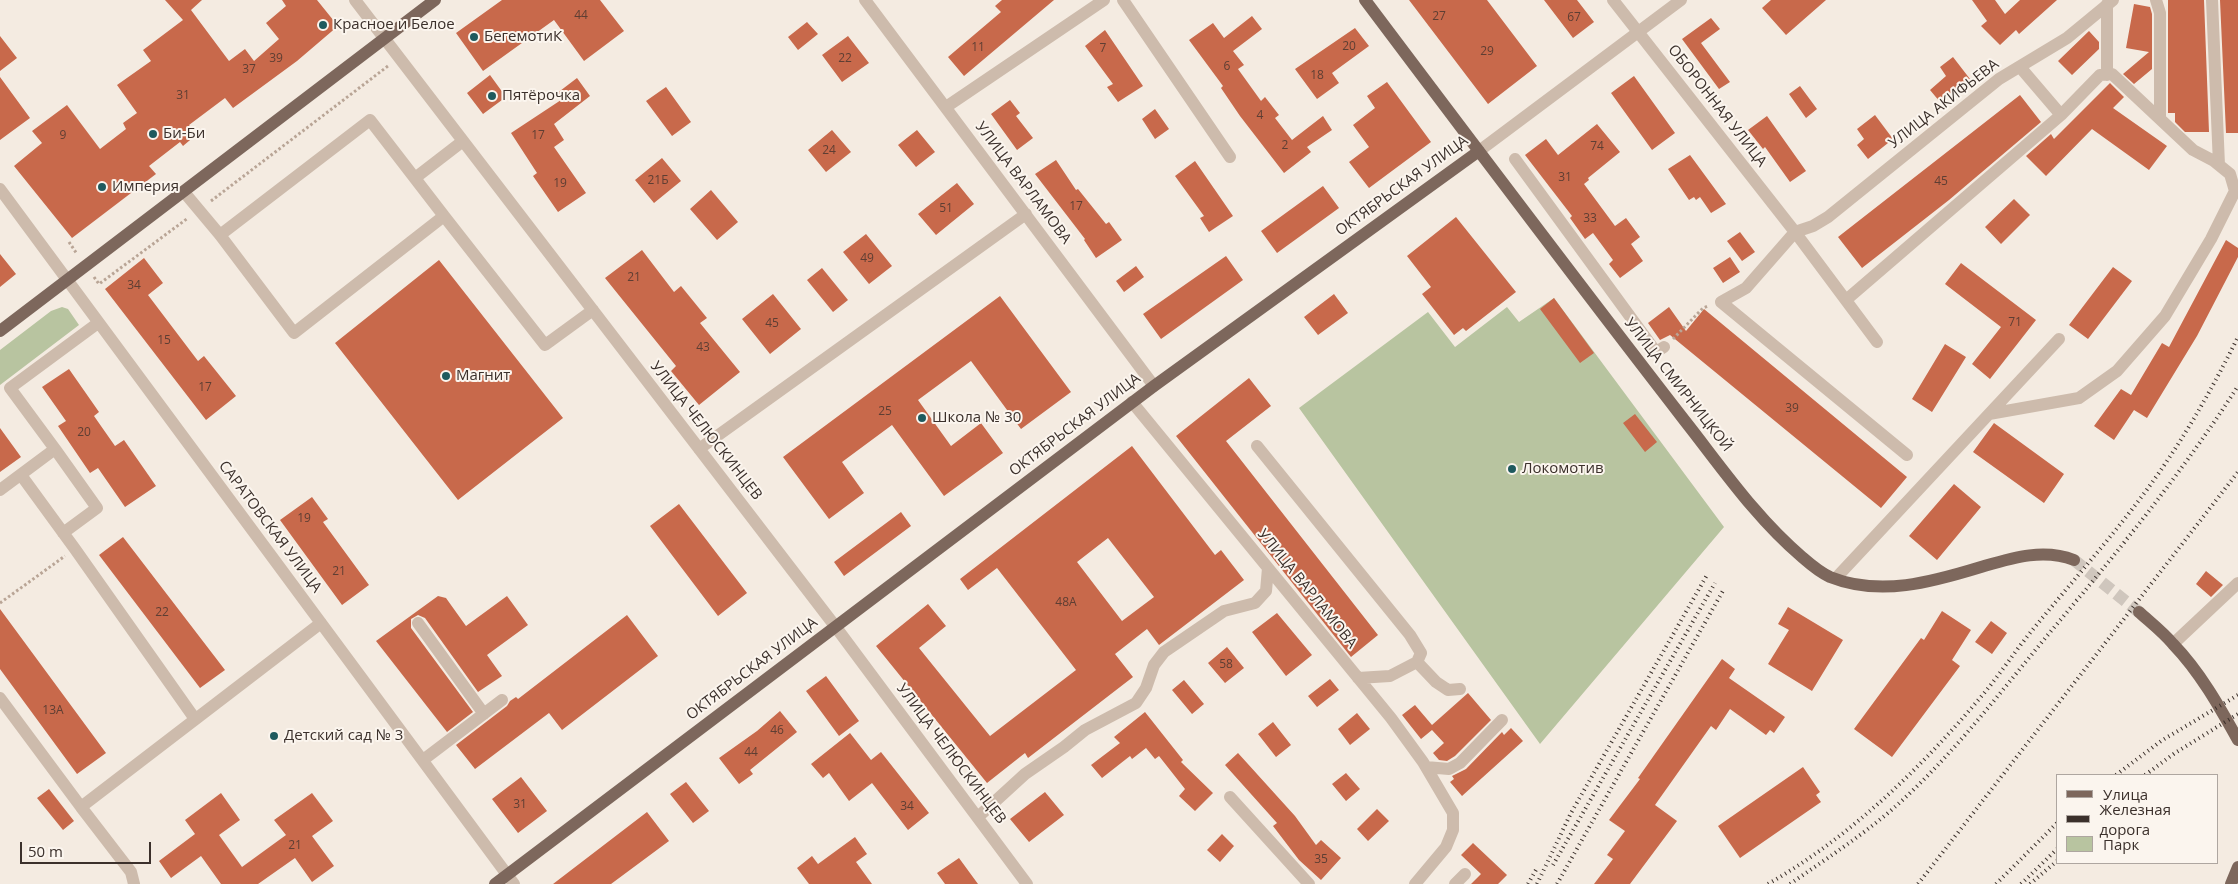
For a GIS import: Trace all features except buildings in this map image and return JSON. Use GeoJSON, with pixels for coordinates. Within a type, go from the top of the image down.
{"type":"FeatureCollection","features":[{"type":"Feature","properties":{"kind":"main road"},"geometry":{"type":"LineString","coordinates":[[0,331],[435,0]]}},
{"type":"Feature","properties":{"kind":"main road","name":"УЛИЦА СМИРНИЦКОЙ"},"geometry":{"type":"LineString","coordinates":[[1365,0],[1620,337],[1765,522],[1812,565],[1836,578],[1879,587],[1924,583],[2036,554],[2053,554],[2074,560]]}},
{"type":"Feature","properties":{"kind":"main road","name":"ОКТЯБРЬСКАЯ УЛИЦА"},"geometry":{"type":"LineString","coordinates":[[495,884],[511,880],[835,626],[1132,402],[1479,150]]}},
{"type":"Feature","properties":{"kind":"main road"},"geometry":{"type":"LineString","coordinates":[[2139,612],[2173,644],[2216,700],[2238,740]]}},
{"type":"Feature","properties":{"kind":"main road"},"geometry":{"type":"LineString","coordinates":[[2231,884],[2238,867]]}},
{"type":"Feature","properties":{"kind":"street","name":"УЛИЦА ЧЕЛЮСКИНЦЕВ"},"geometry":{"type":"LineString","coordinates":[[355,0],[835,626],[1027,884]]}},
{"type":"Feature","properties":{"kind":"street","name":"УЛИЦА ВАРЛАМОВА"},"geometry":{"type":"LineString","coordinates":[[865,0],[1154,386]]}},
{"type":"Feature","properties":{"kind":"street"},"geometry":{"type":"LineString","coordinates":[[946,107],[1104,0]]}},
{"type":"Feature","properties":{"kind":"street"},"geometry":{"type":"LineString","coordinates":[[1124,0],[1230,158]]}},
{"type":"Feature","properties":{"kind":"street","name":"ОБОРОННАЯ УЛИЦА"},"geometry":{"type":"LineString","coordinates":[[1613,0],[1795,232],[1877,342]]}},
{"type":"Feature","properties":{"kind":"street","name":"ОКТЯБРЬСКАЯ УЛИЦА"},"geometry":{"type":"LineString","coordinates":[[1479,150],[1681,0]]}},
{"type":"Feature","properties":{"kind":"street"},"geometry":{"type":"LineString","coordinates":[[2156,0],[2160,13],[2160,119]]}},
{"type":"Feature","properties":{"kind":"street"},"geometry":{"type":"LineString","coordinates":[[2212,0],[2219,165]]}},
{"type":"Feature","properties":{"kind":"street"},"geometry":{"type":"LineString","coordinates":[[2107,75],[2110,2]]}},
{"type":"Feature","properties":{"kind":"street","name":"УЛИЦА АКИФЬЕВА"},"geometry":{"type":"LineString","coordinates":[[1795,232],[1813,226],[1828,217],[1999,79],[2067,38],[2110,2]]}},
{"type":"Feature","properties":{"kind":"street"},"geometry":{"type":"LineString","coordinates":[[2020,67],[2061,115]]}},
{"type":"Feature","properties":{"kind":"street"},"geometry":{"type":"LineString","coordinates":[[1846,300],[2061,115],[2100,75],[2112,74],[2193,150],[2219,165],[2230,174],[2235,192],[2211,239],[2165,316],[2117,372],[2079,398],[1989,414]]}},
{"type":"Feature","properties":{"kind":"street"},"geometry":{"type":"LineString","coordinates":[[220,235],[370,120],[545,345],[593,310]]}},
{"type":"Feature","properties":{"kind":"street"},"geometry":{"type":"LineString","coordinates":[[415,178],[463,141]]}},
{"type":"Feature","properties":{"kind":"street"},"geometry":{"type":"LineString","coordinates":[[1515,159],[1656,352],[1664,347]]}},
{"type":"Feature","properties":{"kind":"street","name":"САРАТОВСКАЯ УЛИЦА"},"geometry":{"type":"LineString","coordinates":[[0,189],[511,880]]}},
{"type":"Feature","properties":{"kind":"street"},"geometry":{"type":"LineString","coordinates":[[184,192],[220,235],[294,333],[444,216]]}},
{"type":"Feature","properties":{"kind":"street"},"geometry":{"type":"LineString","coordinates":[[699,449],[1026,214]]}},
{"type":"Feature","properties":{"kind":"street"},"geometry":{"type":"LineString","coordinates":[[1795,232],[1746,288],[1720,302],[1907,456]]}},
{"type":"Feature","properties":{"kind":"street"},"geometry":{"type":"LineString","coordinates":[[63,533],[97,508],[10,388],[98,323]]}},
{"type":"Feature","properties":{"kind":"street"},"geometry":{"type":"LineString","coordinates":[[1836,578],[2059,338]]}},
{"type":"Feature","properties":{"kind":"street","name":"УЛИЦА ВАРЛАМОВА"},"geometry":{"type":"LineString","coordinates":[[1132,402],[1391,718],[1426,767],[1444,798]]}},
{"type":"Feature","properties":{"kind":"street"},"geometry":{"type":"LineString","coordinates":[[1257,446],[1410,635],[1421,653],[1417,662],[1390,676],[1358,678]]}},
{"type":"Feature","properties":{"kind":"street"},"geometry":{"type":"LineString","coordinates":[[0,490],[55,449]]}},
{"type":"Feature","properties":{"kind":"street"},"geometry":{"type":"LineString","coordinates":[[20,475],[75,549],[195,719]]}},
{"type":"Feature","properties":{"kind":"street"},"geometry":{"type":"LineString","coordinates":[[978,817],[1025,774],[1064,747],[1084,730],[1136,703],[1146,688],[1154,665],[1164,652],[1224,611],[1255,603],[1266,591],[1268,568]]}},
{"type":"Feature","properties":{"kind":"street"},"geometry":{"type":"LineString","coordinates":[[2173,644],[2238,583]]}},
{"type":"Feature","properties":{"kind":"street"},"geometry":{"type":"LineString","coordinates":[[81,807],[321,623]]}},
{"type":"Feature","properties":{"kind":"street"},"geometry":{"type":"LineString","coordinates":[[418,623],[484,714]]}},
{"type":"Feature","properties":{"kind":"street"},"geometry":{"type":"LineString","coordinates":[[1417,662],[1436,682],[1448,690],[1460,689]]}},
{"type":"Feature","properties":{"kind":"street"},"geometry":{"type":"LineString","coordinates":[[0,698],[131,872],[134,884]]}},
{"type":"Feature","properties":{"kind":"street"},"geometry":{"type":"LineString","coordinates":[[422,760],[502,700]]}},
{"type":"Feature","properties":{"kind":"street"},"geometry":{"type":"LineString","coordinates":[[1426,767],[1449,769],[1460,763],[1502,720]]}},
{"type":"Feature","properties":{"kind":"street"},"geometry":{"type":"LineString","coordinates":[[1415,884],[1446,847],[1452,830],[1452,813],[1444,798],[1442,787],[1449,769]]}},
{"type":"Feature","properties":{"kind":"street"},"geometry":{"type":"LineString","coordinates":[[1230,797],[1309,884]]}},
{"type":"Feature","properties":{"kind":"street"},"geometry":{"type":"LineString","coordinates":[[1455,884],[1465,874]]}},
{"type":"Feature","properties":{"kind":"path"},"geometry":{"type":"LineString","coordinates":[[69,242],[99,284],[388,66],[373,46]]}},
{"type":"Feature","properties":{"kind":"path"},"geometry":{"type":"LineString","coordinates":[[1664,347],[1682,331],[1702,308],[1720,302]]}},
{"type":"Feature","properties":{"kind":"path"},"geometry":{"type":"LineString","coordinates":[[0,603],[75,549]]}},
{"type":"Feature","properties":{"kind":"green space","name":"Локомотив"},"geometry":{"type":"Polygon","coordinates":[[[1554,298],[1724,527],[1540,744],[1299,408],[1428,312],[1455,347],[1507,307],[1519,322],[1554,298]]]}},
{"type":"Feature","properties":{"kind":"green space"},"geometry":{"type":"Polygon","coordinates":[[[62,307],[68,309],[79,325],[0,385],[0,350],[51,311],[62,307]]]}},
{"type":"Feature","properties":{"kind":"tunnel"},"geometry":{"type":"LineString","coordinates":[[2074,560],[2139,612]]}},
{"type":"Feature","properties":{"kind":"railway"},"geometry":{"type":"LineString","coordinates":[[1768,884],[1827,845],[1855,823],[1908,776],[1957,725],[2153,481],[2197,414],[2238,337]]}},
{"type":"Feature","properties":{"kind":"railway"},"geometry":{"type":"LineString","coordinates":[[1790,884],[1852,841],[1888,813],[1955,746],[2128,537],[2196,448],[2238,386]]}},
{"type":"Feature","properties":{"kind":"railway"},"geometry":{"type":"LineString","coordinates":[[1918,884],[2238,472]]}},
{"type":"Feature","properties":{"kind":"railway"},"geometry":{"type":"LineString","coordinates":[[1537,884],[1571,813],[1707,575]]}},
{"type":"Feature","properties":{"kind":"railway"},"geometry":{"type":"LineString","coordinates":[[1553,865],[1715,583]]}},
{"type":"Feature","properties":{"kind":"railway"},"geometry":{"type":"LineString","coordinates":[[1557,884],[1724,589]]}},
{"type":"Feature","properties":{"kind":"railway"},"geometry":{"type":"LineString","coordinates":[[2117,774],[2161,741],[2238,695]]}},
{"type":"Feature","properties":{"kind":"railway"},"geometry":{"type":"LineString","coordinates":[[2146,774],[2175,753],[2238,714]]}},
{"type":"Feature","properties":{"kind":"railway"},"geometry":{"type":"LineString","coordinates":[[1996,884],[2056,824]]}},
{"type":"Feature","properties":{"kind":"railway"},"geometry":{"type":"LineString","coordinates":[[2021,884],[2056,850]]}},
{"type":"Feature","properties":{"kind":"railway"},"geometry":{"type":"LineString","coordinates":[[2030,884],[2056,862]]}},
{"type":"Feature","properties":{"kind":"railway"},"geometry":{"type":"LineString","coordinates":[[1528,884],[1537,868]]}},
{"type":"Feature","properties":{"kind":"place","name":"Красное и Белое"},"geometry":{"type":"Point","coordinates":[323,25]}},
{"type":"Feature","properties":{"kind":"place","name":"БегемотиК"},"geometry":{"type":"Point","coordinates":[474,37]}},
{"type":"Feature","properties":{"kind":"place","name":"Пятёрочка"},"geometry":{"type":"Point","coordinates":[492,96]}},
{"type":"Feature","properties":{"kind":"place","name":"Би-Би"},"geometry":{"type":"Point","coordinates":[153,134]}},
{"type":"Feature","properties":{"kind":"place","name":"Империя"},"geometry":{"type":"Point","coordinates":[102,187]}},
{"type":"Feature","properties":{"kind":"place","name":"Магнит"},"geometry":{"type":"Point","coordinates":[446,376]}},
{"type":"Feature","properties":{"kind":"place","name":"Школа № 30"},"geometry":{"type":"Point","coordinates":[922,418]}},
{"type":"Feature","properties":{"kind":"place","name":"Локомотив"},"geometry":{"type":"Point","coordinates":[1512,469]}},
{"type":"Feature","properties":{"kind":"place","name":"Детский сад № 3"},"geometry":{"type":"Point","coordinates":[274,736]}}]}
